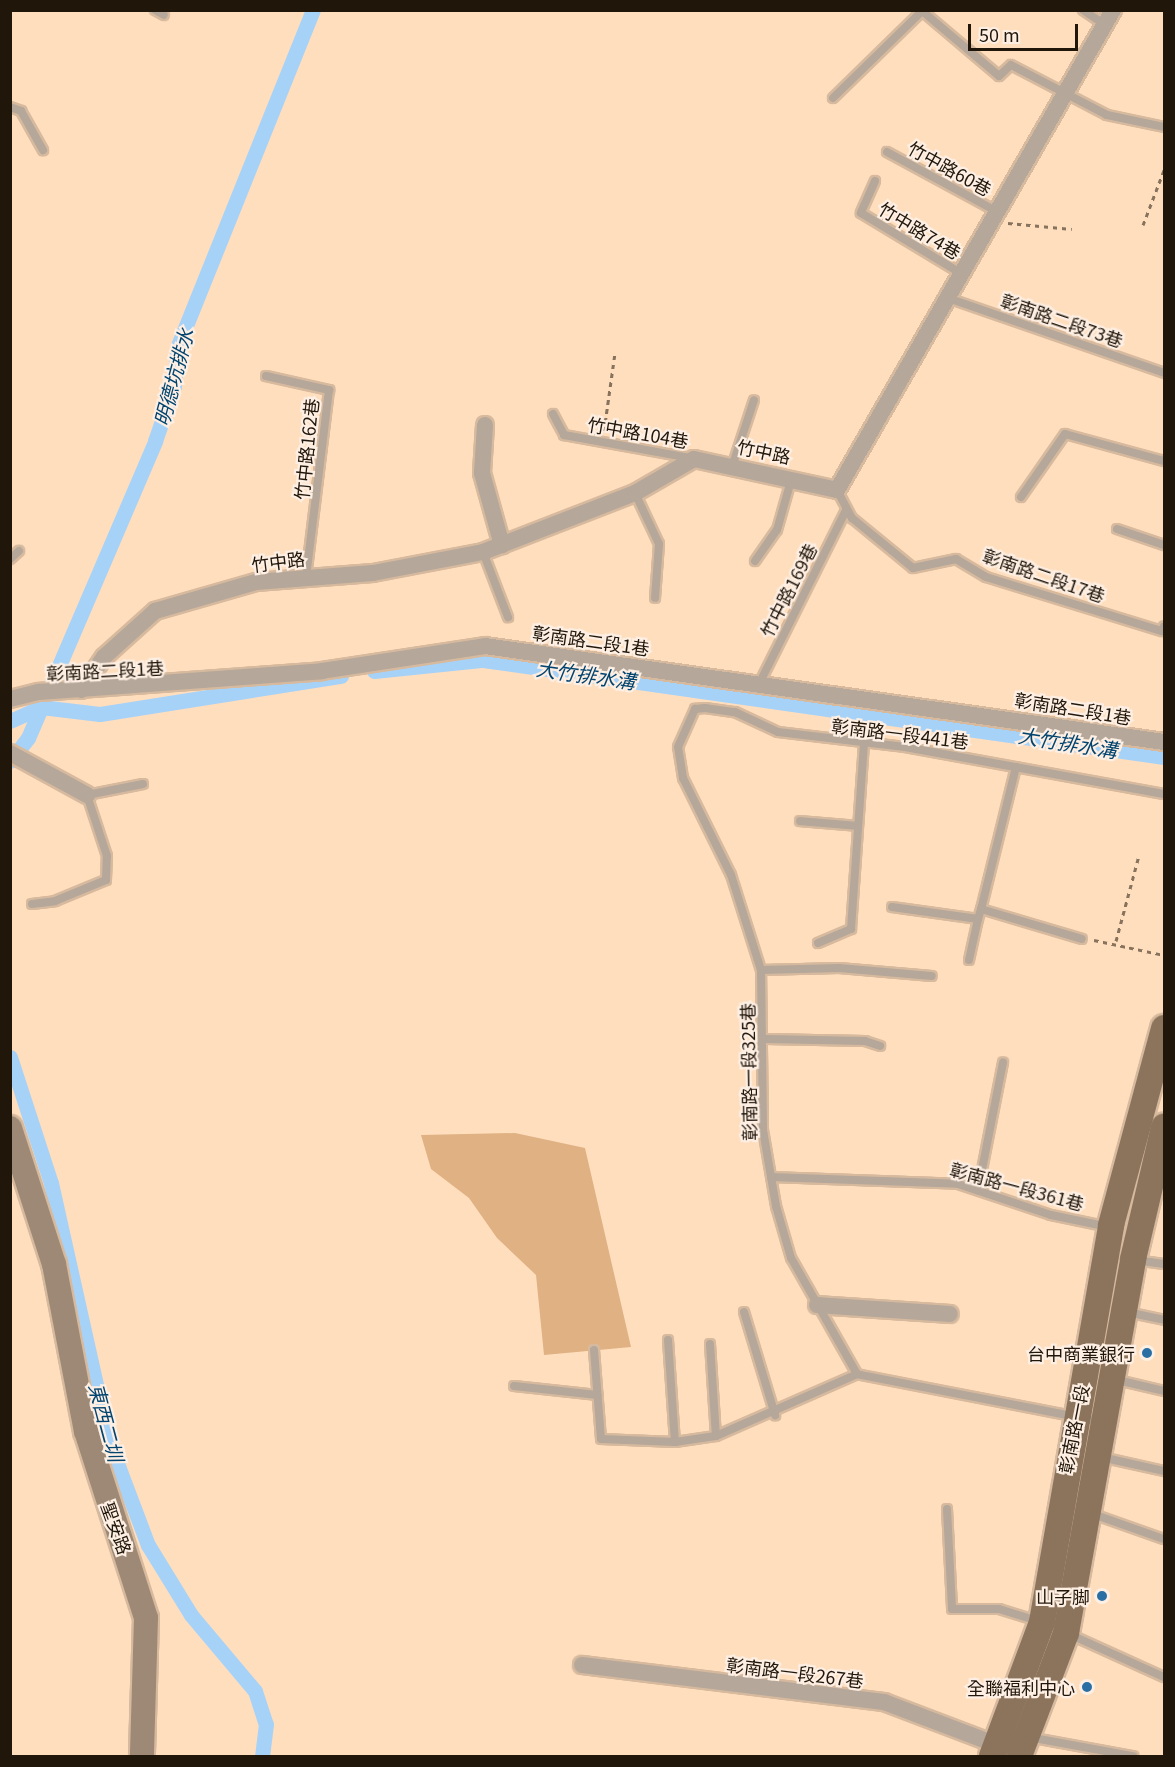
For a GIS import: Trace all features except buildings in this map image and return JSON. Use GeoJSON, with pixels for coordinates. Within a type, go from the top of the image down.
{"type":"FeatureCollection","features":[{"type":"Feature","properties":{"kind":"main road","name":"彰南路一段"},"geometry":{"type":"LineString","coordinates":[[1054,1627],[1076,1415],[1111,1227],[1164,1028]]}},
{"type":"Feature","properties":{"kind":"main road","name":"彰南路一段"},"geometry":{"type":"LineString","coordinates":[[1009,1749],[1054,1627],[1087,1512],[1133,1259],[1159,1166],[1164,1127]]}},
{"type":"Feature","properties":{"kind":"street"},"geometry":{"type":"LineString","coordinates":[[837,490],[995,217],[1062,93],[1109,17]]}},
{"type":"Feature","properties":{"kind":"street"},"geometry":{"type":"LineString","coordinates":[[485,425],[482,473],[502,545]]}},
{"type":"Feature","properties":{"kind":"street","name":"竹中路"},"geometry":{"type":"LineString","coordinates":[[81,690],[104,657],[155,611],[256,582],[411,568],[483,552],[635,493],[694,459],[733,464],[837,490]]}},
{"type":"Feature","properties":{"kind":"street","name":"彰南路二段1巷"},"geometry":{"type":"LineString","coordinates":[[10,699],[39,692],[322,671],[485,646],[1164,742]]}},
{"type":"Feature","properties":{"kind":"street"},"geometry":{"type":"LineString","coordinates":[[16,756],[87,795]]}},
{"type":"Feature","properties":{"kind":"street","name":"聖安路"},"geometry":{"type":"LineString","coordinates":[[10,1128],[54,1264],[86,1431],[146,1618],[142,1756]]}},
{"type":"Feature","properties":{"kind":"street"},"geometry":{"type":"LineString","coordinates":[[817,1305],[950,1314]]}},
{"type":"Feature","properties":{"kind":"street","name":"彰南路一段267巷"},"geometry":{"type":"LineString","coordinates":[[582,1665],[884,1702],[1009,1749]]}},
{"type":"Feature","properties":{"kind":"lane"},"geometry":{"type":"LineString","coordinates":[[155,10],[164,15]]}},
{"type":"Feature","properties":{"kind":"lane"},"geometry":{"type":"LineString","coordinates":[[1083,10],[1109,17]]}},
{"type":"Feature","properties":{"kind":"lane"},"geometry":{"type":"LineString","coordinates":[[833,98],[922,11],[999,76],[1011,66],[1107,115],[1164,127]]}},
{"type":"Feature","properties":{"kind":"lane"},"geometry":{"type":"LineString","coordinates":[[10,107],[21,111],[43,150]]}},
{"type":"Feature","properties":{"kind":"lane","name":"竹中路60巷"},"geometry":{"type":"LineString","coordinates":[[887,152],[995,217]]}},
{"type":"Feature","properties":{"kind":"lane","name":"竹中路74巷"},"geometry":{"type":"LineString","coordinates":[[875,181],[861,213],[962,274]]}},
{"type":"Feature","properties":{"kind":"lane","name":"彰南路二段73巷"},"geometry":{"type":"LineString","coordinates":[[948,298],[1164,373]]}},
{"type":"Feature","properties":{"kind":"lane","name":"竹中路162巷"},"geometry":{"type":"LineString","coordinates":[[266,376],[328,390],[306,576]]}},
{"type":"Feature","properties":{"kind":"lane"},"geometry":{"type":"LineString","coordinates":[[733,464],[754,400]]}},
{"type":"Feature","properties":{"kind":"lane","name":"竹中路104巷"},"geometry":{"type":"LineString","coordinates":[[553,414],[564,435],[694,459]]}},
{"type":"Feature","properties":{"kind":"lane"},"geometry":{"type":"LineString","coordinates":[[1021,497],[1065,434],[1164,461]]}},
{"type":"Feature","properties":{"kind":"lane"},"geometry":{"type":"LineString","coordinates":[[755,561],[777,530],[792,477]]}},
{"type":"Feature","properties":{"kind":"lane","name":"彰南路二段17巷"},"geometry":{"type":"LineString","coordinates":[[837,490],[846,510],[895,558],[913,568],[956,559],[986,576],[1162,631],[1164,626]]}},
{"type":"Feature","properties":{"kind":"lane"},"geometry":{"type":"LineString","coordinates":[[635,493],[659,544],[655,598]]}},
{"type":"Feature","properties":{"kind":"lane","name":"竹中路169巷"},"geometry":{"type":"LineString","coordinates":[[759,684],[846,510]]}},
{"type":"Feature","properties":{"kind":"lane"},"geometry":{"type":"LineString","coordinates":[[1117,529],[1164,545]]}},
{"type":"Feature","properties":{"kind":"lane"},"geometry":{"type":"LineString","coordinates":[[10,559],[19,551]]}},
{"type":"Feature","properties":{"kind":"lane"},"geometry":{"type":"LineString","coordinates":[[483,552],[508,617]]}},
{"type":"Feature","properties":{"kind":"lane","name":"彰南路一段441巷"},"geometry":{"type":"LineString","coordinates":[[705,708],[735,712],[778,732],[1016,767],[1164,794]]}},
{"type":"Feature","properties":{"kind":"lane","name":"彰南路一段325巷"},"geometry":{"type":"LineString","coordinates":[[705,708],[695,709],[678,747],[683,778],[731,875],[761,970],[766,1039],[764,1130],[771,1178],[791,1258],[857,1374]]}},
{"type":"Feature","properties":{"kind":"lane"},"geometry":{"type":"LineString","coordinates":[[818,943],[851,929],[864,745]]}},
{"type":"Feature","properties":{"kind":"lane"},"geometry":{"type":"LineString","coordinates":[[969,960],[1016,767]]}},
{"type":"Feature","properties":{"kind":"lane"},"geometry":{"type":"LineString","coordinates":[[32,904],[55,901],[106,880],[107,856],[87,795],[143,784]]}},
{"type":"Feature","properties":{"kind":"lane"},"geometry":{"type":"LineString","coordinates":[[800,821],[858,826]]}},
{"type":"Feature","properties":{"kind":"lane"},"geometry":{"type":"LineString","coordinates":[[892,907],[978,919]]}},
{"type":"Feature","properties":{"kind":"lane"},"geometry":{"type":"LineString","coordinates":[[981,909],[1082,939]]}},
{"type":"Feature","properties":{"kind":"lane"},"geometry":{"type":"LineString","coordinates":[[761,970],[839,968],[932,976]]}},
{"type":"Feature","properties":{"kind":"lane"},"geometry":{"type":"LineString","coordinates":[[766,1039],[865,1041],[880,1046]]}},
{"type":"Feature","properties":{"kind":"lane"},"geometry":{"type":"LineString","coordinates":[[978,1190],[1003,1062]]}},
{"type":"Feature","properties":{"kind":"lane","name":"彰南路一段361巷"},"geometry":{"type":"LineString","coordinates":[[771,1178],[893,1178],[978,1190],[1051,1215],[1111,1227]]}},
{"type":"Feature","properties":{"kind":"lane"},"geometry":{"type":"LineString","coordinates":[[1133,1259],[1164,1263]]}},
{"type":"Feature","properties":{"kind":"lane"},"geometry":{"type":"LineString","coordinates":[[1123,1311],[1164,1320]]}},
{"type":"Feature","properties":{"kind":"lane"},"geometry":{"type":"LineString","coordinates":[[744,1312],[775,1415]]}},
{"type":"Feature","properties":{"kind":"lane"},"geometry":{"type":"LineString","coordinates":[[668,1340],[675,1442]]}},
{"type":"Feature","properties":{"kind":"lane"},"geometry":{"type":"LineString","coordinates":[[710,1344],[716,1436]]}},
{"type":"Feature","properties":{"kind":"lane"},"geometry":{"type":"LineString","coordinates":[[594,1350],[601,1439],[675,1442],[716,1436],[775,1415],[857,1374],[1103,1422]]}},
{"type":"Feature","properties":{"kind":"lane"},"geometry":{"type":"LineString","coordinates":[[1110,1378],[1164,1391]]}},
{"type":"Feature","properties":{"kind":"lane"},"geometry":{"type":"LineString","coordinates":[[514,1386],[598,1395]]}},
{"type":"Feature","properties":{"kind":"lane"},"geometry":{"type":"LineString","coordinates":[[1097,1456],[1164,1471]]}},
{"type":"Feature","properties":{"kind":"lane"},"geometry":{"type":"LineString","coordinates":[[947,1509],[952,1610],[999,1610],[1054,1627],[1164,1677]]}},
{"type":"Feature","properties":{"kind":"lane"},"geometry":{"type":"LineString","coordinates":[[1087,1512],[1164,1539]]}},
{"type":"Feature","properties":{"kind":"lane"},"geometry":{"type":"LineString","coordinates":[[1009,1749],[1133,1756]]}},
{"type":"Feature","properties":{"kind":"path"},"geometry":{"type":"LineString","coordinates":[[1143,225],[1164,170]]}},
{"type":"Feature","properties":{"kind":"path"},"geometry":{"type":"LineString","coordinates":[[995,217],[1072,229]]}},
{"type":"Feature","properties":{"kind":"path"},"geometry":{"type":"LineString","coordinates":[[602,442],[615,352]]}},
{"type":"Feature","properties":{"kind":"path"},"geometry":{"type":"LineString","coordinates":[[1116,941],[1139,855]]}},
{"type":"Feature","properties":{"kind":"path"},"geometry":{"type":"LineString","coordinates":[[1082,939],[1116,941],[1164,955]]}},
{"type":"Feature","properties":{"kind":"shaded area"},"geometry":{"type":"Polygon","coordinates":[[[515,1133],[585,1148],[631,1347],[544,1355],[536,1275],[497,1238],[469,1198],[431,1169],[421,1135],[515,1133]]]}},
{"type":"Feature","properties":{"kind":"waterway","name":"明德坑排水"},"geometry":{"type":"LineString","coordinates":[[10,761],[28,738],[155,441],[174,386],[177,348],[313,10]]}},
{"type":"Feature","properties":{"kind":"waterway","name":"大竹排水溝"},"geometry":{"type":"LineString","coordinates":[[374,671],[483,660],[1164,757]]}},
{"type":"Feature","properties":{"kind":"waterway","name":"大竹排水溝"},"geometry":{"type":"LineString","coordinates":[[10,721],[41,707],[100,714],[341,676]]}},
{"type":"Feature","properties":{"kind":"waterway","name":"東西二圳"},"geometry":{"type":"LineString","coordinates":[[10,1057],[51,1183],[109,1442],[148,1545],[191,1615],[255,1691],[266,1724],[262,1756]]}},
{"type":"Feature","properties":{"kind":"place","name":"台中商業銀行"},"geometry":{"type":"Point","coordinates":[1147,1353]}},
{"type":"Feature","properties":{"kind":"place","name":"山子脚"},"geometry":{"type":"Point","coordinates":[1102,1596]}},
{"type":"Feature","properties":{"kind":"place","name":"全聯福利中心"},"geometry":{"type":"Point","coordinates":[1087,1687]}}]}
